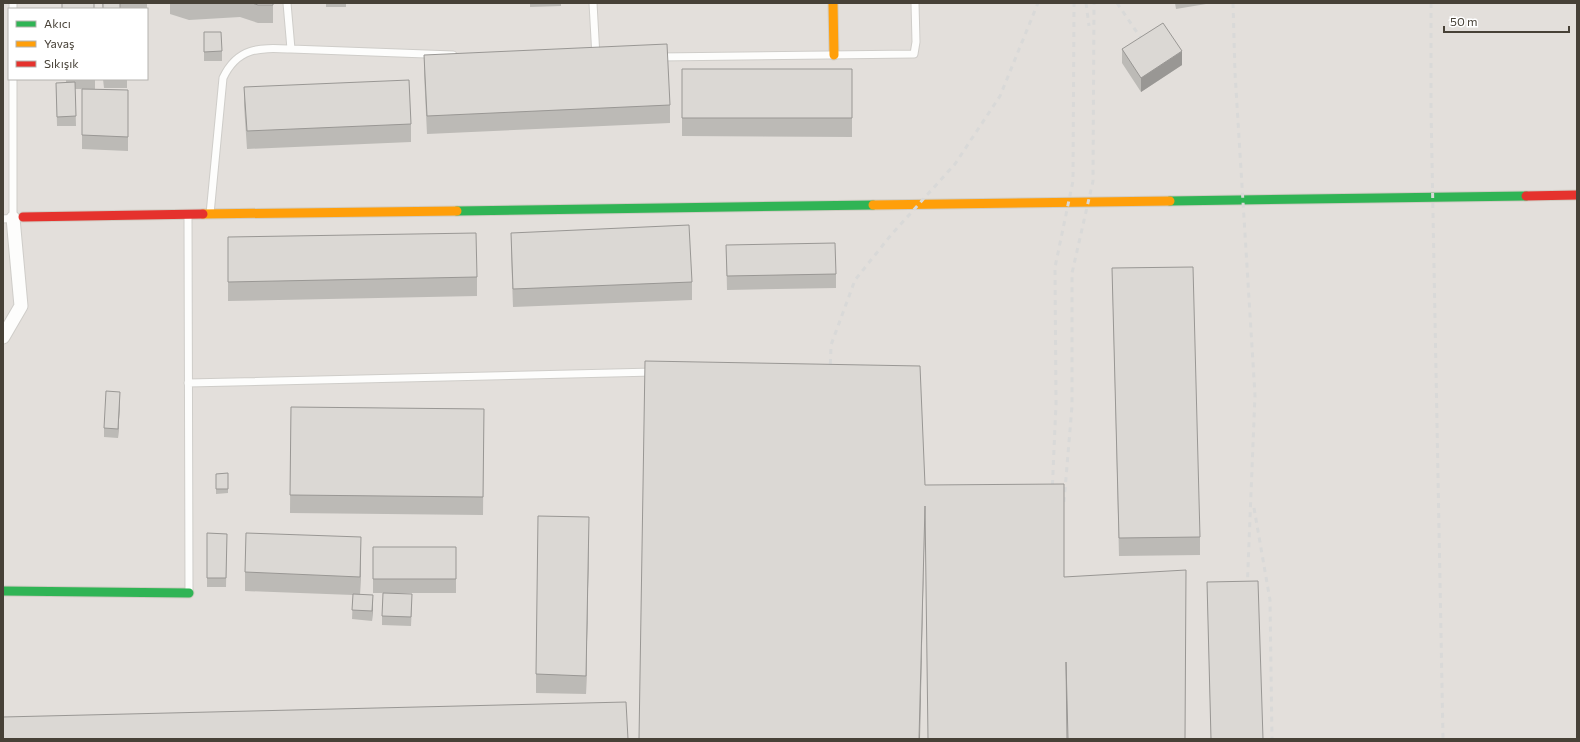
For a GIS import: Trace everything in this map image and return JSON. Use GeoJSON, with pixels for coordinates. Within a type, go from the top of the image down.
{"type":"FeatureCollection","features":[{"type":"Feature","properties":{"kind":"street"},"geometry":{"type":"LineString","coordinates":[[833,3],[834,55]]}},
{"type":"Feature","properties":{"kind":"street"},"geometry":{"type":"LineString","coordinates":[[3,337],[21,306],[13,218],[188,214],[1577,195]]}},
{"type":"Feature","properties":{"kind":"street"},"geometry":{"type":"LineString","coordinates":[[3,592],[189,593]]}},
{"type":"Feature","properties":{"kind":"lane"},"geometry":{"type":"LineString","coordinates":[[287,3],[291,49]]}},
{"type":"Feature","properties":{"kind":"lane"},"geometry":{"type":"LineString","coordinates":[[593,3],[592,57],[604,57]]}},
{"type":"Feature","properties":{"kind":"lane"},"geometry":{"type":"LineString","coordinates":[[652,57],[914,54],[916,42],[915,3]]}},
{"type":"Feature","properties":{"kind":"lane"},"geometry":{"type":"LineString","coordinates":[[210,214],[223,78],[227,69],[239,56],[252,50],[264,48],[464,55]]}},
{"type":"Feature","properties":{"kind":"lane"},"geometry":{"type":"LineString","coordinates":[[13,80],[13,218]]}},
{"type":"Feature","properties":{"kind":"lane"},"geometry":{"type":"LineString","coordinates":[[188,214],[189,593]]}},
{"type":"Feature","properties":{"kind":"lane"},"geometry":{"type":"LineString","coordinates":[[188,383],[659,372]]}},
{"type":"Feature","properties":{"kind":"shaded area"},"geometry":{"type":"Polygon","coordinates":[[[3,3],[1577,3],[1577,739],[3,739],[3,3]]]}},
{"type":"Feature","properties":{"kind":"building"},"geometry":{"type":"Polygon","coordinates":[[[62,3],[94,3],[94,8],[62,8],[62,3]]]}},
{"type":"Feature","properties":{"kind":"building"},"geometry":{"type":"Polygon","coordinates":[[[103,3],[120,3],[120,8],[103,8],[103,3]]]}},
{"type":"Feature","properties":{"kind":"building"},"geometry":{"type":"Polygon","coordinates":[[[252,3],[273,3],[273,5],[258,5],[252,3]]]}},
{"type":"Feature","properties":{"kind":"building"},"geometry":{"type":"Polygon","coordinates":[[[1163,23],[1182,51],[1141,78],[1122,49],[1163,23]]]}},
{"type":"Feature","properties":{"kind":"building"},"geometry":{"type":"Polygon","coordinates":[[[204,32],[221,32],[222,51],[204,52],[204,32]]]}},
{"type":"Feature","properties":{"kind":"building"},"geometry":{"type":"Polygon","coordinates":[[[667,44],[670,105],[427,116],[424,55],[667,44]]]}},
{"type":"Feature","properties":{"kind":"building"},"geometry":{"type":"Polygon","coordinates":[[[682,69],[852,69],[852,118],[682,118],[682,69]]]}},
{"type":"Feature","properties":{"kind":"building"},"geometry":{"type":"Polygon","coordinates":[[[409,80],[411,124],[247,131],[244,87],[409,80]]]}},
{"type":"Feature","properties":{"kind":"building"},"geometry":{"type":"Polygon","coordinates":[[[75,82],[76,116],[57,117],[56,83],[75,82]]]}},
{"type":"Feature","properties":{"kind":"building"},"geometry":{"type":"Polygon","coordinates":[[[82,89],[128,90],[128,137],[82,135],[82,89]]]}},
{"type":"Feature","properties":{"kind":"building"},"geometry":{"type":"Polygon","coordinates":[[[689,225],[692,282],[513,289],[511,233],[689,225]]]}},
{"type":"Feature","properties":{"kind":"building"},"geometry":{"type":"Polygon","coordinates":[[[476,233],[477,277],[228,282],[228,237],[476,233]]]}},
{"type":"Feature","properties":{"kind":"building"},"geometry":{"type":"Polygon","coordinates":[[[835,243],[836,274],[727,276],[726,245],[835,243]]]}},
{"type":"Feature","properties":{"kind":"building"},"geometry":{"type":"Polygon","coordinates":[[[1193,267],[1200,537],[1119,538],[1112,268],[1193,267]]]}},
{"type":"Feature","properties":{"kind":"building"},"geometry":{"type":"Polygon","coordinates":[[[645,361],[920,366],[925,485],[1064,484],[1064,577],[1186,570],[1185,739],[1068,739],[1066,662],[1067,739],[928,739],[925,506],[919,739],[639,739],[645,361]]]}},
{"type":"Feature","properties":{"kind":"building"},"geometry":{"type":"Polygon","coordinates":[[[106,391],[120,392],[118,429],[104,428],[106,391]]]}},
{"type":"Feature","properties":{"kind":"building"},"geometry":{"type":"Polygon","coordinates":[[[291,407],[484,409],[483,497],[290,495],[291,407]]]}},
{"type":"Feature","properties":{"kind":"building"},"geometry":{"type":"Polygon","coordinates":[[[228,473],[228,489],[216,489],[216,474],[228,473]]]}},
{"type":"Feature","properties":{"kind":"building"},"geometry":{"type":"Polygon","coordinates":[[[538,516],[589,517],[586,676],[536,674],[538,516]]]}},
{"type":"Feature","properties":{"kind":"building"},"geometry":{"type":"Polygon","coordinates":[[[207,533],[227,534],[226,578],[207,578],[207,533]]]}},
{"type":"Feature","properties":{"kind":"building"},"geometry":{"type":"Polygon","coordinates":[[[246,533],[361,537],[360,577],[245,572],[246,533]]]}},
{"type":"Feature","properties":{"kind":"building"},"geometry":{"type":"Polygon","coordinates":[[[373,547],[456,547],[456,579],[373,579],[373,547]]]}},
{"type":"Feature","properties":{"kind":"building"},"geometry":{"type":"Polygon","coordinates":[[[1258,581],[1263,739],[1211,739],[1207,582],[1258,581]]]}},
{"type":"Feature","properties":{"kind":"building"},"geometry":{"type":"Polygon","coordinates":[[[383,593],[412,594],[411,617],[382,616],[383,593]]]}},
{"type":"Feature","properties":{"kind":"building"},"geometry":{"type":"Polygon","coordinates":[[[353,594],[373,595],[372,611],[352,610],[353,594]]]}},
{"type":"Feature","properties":{"kind":"building"},"geometry":{"type":"Polygon","coordinates":[[[626,702],[628,739],[3,739],[3,717],[626,702]]]}},
{"type":"Feature","properties":{"kind":"railway"},"geometry":{"type":"LineString","coordinates":[[830,374],[831,345],[855,280],[891,235],[955,164],[1000,96],[1038,3]]}},
{"type":"Feature","properties":{"kind":"railway"},"geometry":{"type":"LineString","coordinates":[[1052,495],[1056,404],[1055,267],[1073,181],[1074,3]]}},
{"type":"Feature","properties":{"kind":"railway"},"geometry":{"type":"LineString","coordinates":[[1086,3],[1089,26]]}},
{"type":"Feature","properties":{"kind":"railway"},"geometry":{"type":"LineString","coordinates":[[1064,502],[1072,406],[1072,273],[1093,181],[1094,3]]}},
{"type":"Feature","properties":{"kind":"railway"},"geometry":{"type":"LineString","coordinates":[[1117,3],[1147,47]]}},
{"type":"Feature","properties":{"kind":"railway"},"geometry":{"type":"LineString","coordinates":[[1233,3],[1235,73],[1255,395],[1247,592]]}},
{"type":"Feature","properties":{"kind":"railway"},"geometry":{"type":"LineString","coordinates":[[1431,3],[1431,109],[1443,739]]}},
{"type":"Feature","properties":{"kind":"railway"},"geometry":{"type":"LineString","coordinates":[[1254,508],[1270,600],[1272,739]]}},
{"type":"Feature","properties":{"kind":"traffic: fast"},"geometry":{"type":"LineString","coordinates":[[1170,201],[1526,196]]}},
{"type":"Feature","properties":{"kind":"traffic: fast"},"geometry":{"type":"LineString","coordinates":[[457,211],[873,205]]}},
{"type":"Feature","properties":{"kind":"traffic: fast"},"geometry":{"type":"LineString","coordinates":[[3,591],[189,593]]}},
{"type":"Feature","properties":{"kind":"traffic: slow"},"geometry":{"type":"LineString","coordinates":[[833,3],[834,55]]}},
{"type":"Feature","properties":{"kind":"traffic: slow"},"geometry":{"type":"LineString","coordinates":[[873,205],[1170,201]]}},
{"type":"Feature","properties":{"kind":"traffic: slow"},"geometry":{"type":"LineString","coordinates":[[203,214],[457,211]]}},
{"type":"Feature","properties":{"kind":"traffic: jam"},"geometry":{"type":"LineString","coordinates":[[1526,196],[1577,195]]}},
{"type":"Feature","properties":{"kind":"traffic: jam"},"geometry":{"type":"LineString","coordinates":[[23,217],[203,214]]}}]}
